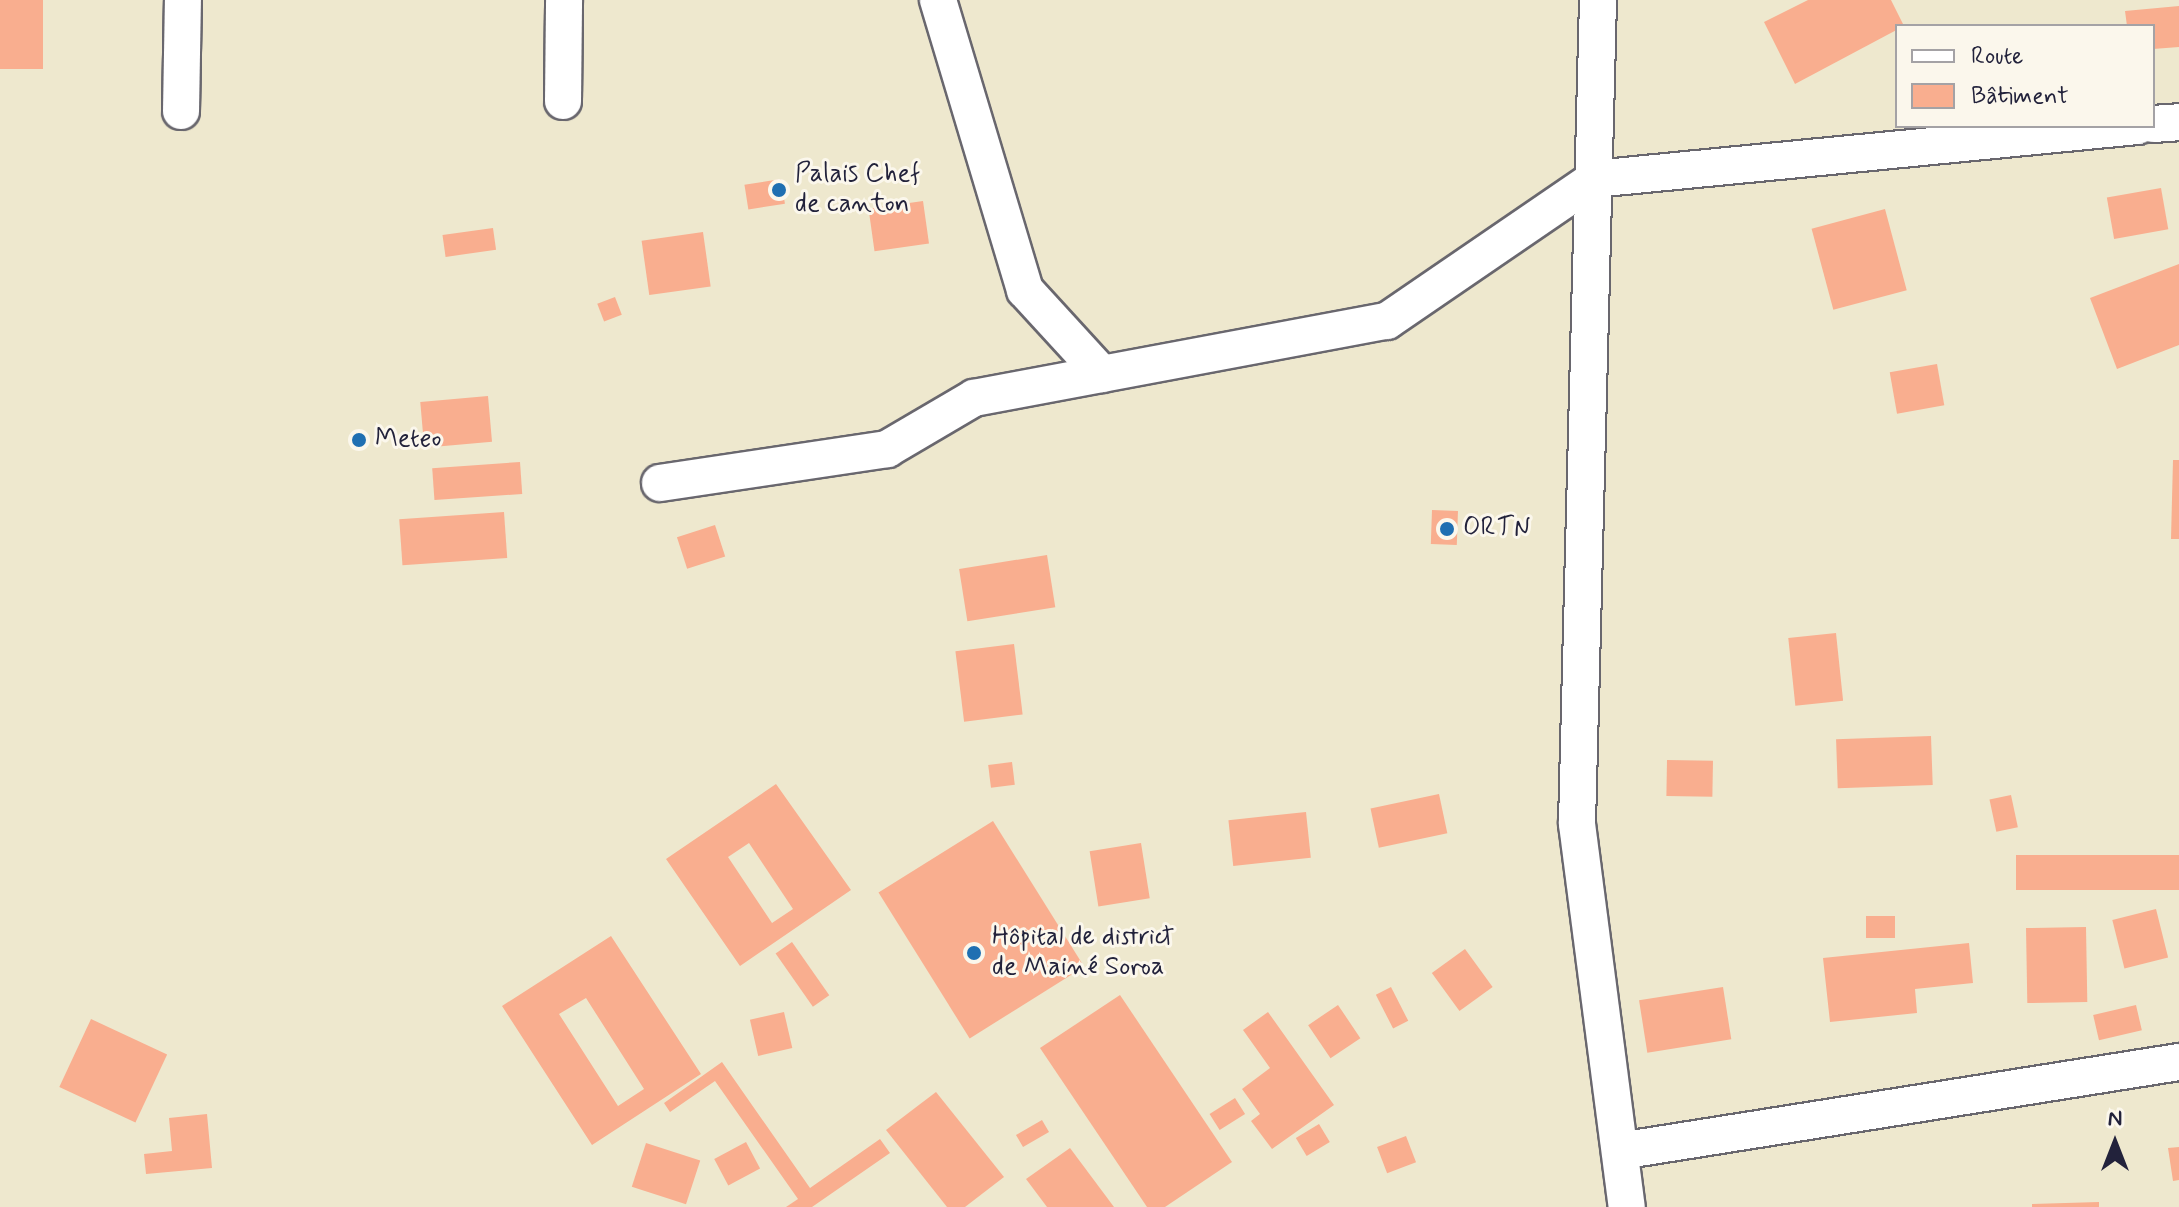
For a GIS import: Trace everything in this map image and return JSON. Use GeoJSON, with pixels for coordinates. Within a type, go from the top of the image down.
{"type":"FeatureCollection","features":[{"type":"Feature","properties":{"kind":"street"},"geometry":{"type":"LineString","coordinates":[[181,111],[183,0]]}},
{"type":"Feature","properties":{"kind":"street"},"geometry":{"type":"LineString","coordinates":[[563,101],[564,0]]}},
{"type":"Feature","properties":{"kind":"street"},"geometry":{"type":"LineString","coordinates":[[938,0],[1025,290],[1102,374]]}},
{"type":"Feature","properties":{"kind":"street"},"geometry":{"type":"LineString","coordinates":[[1598,0],[1577,824],[1627,1207]]}},
{"type":"Feature","properties":{"kind":"street"},"geometry":{"type":"LineString","coordinates":[[2155,124],[2179,122]]}},
{"type":"Feature","properties":{"kind":"street"},"geometry":{"type":"LineString","coordinates":[[660,483],[887,449],[974,398],[1387,321],[1594,179],[2117,128]]}},
{"type":"Feature","properties":{"kind":"street"},"geometry":{"type":"LineString","coordinates":[[1620,1151],[2179,1062]]}},
{"type":"Feature","properties":{"kind":"building"},"geometry":{"type":"Polygon","coordinates":[[[0,0],[43,0],[43,69],[0,69],[0,0]]]}},
{"type":"Feature","properties":{"kind":"building"},"geometry":{"type":"Polygon","coordinates":[[[1808,0],[1891,0],[1903,24],[1895,24],[1895,31],[1795,84],[1764,22],[1808,0]]]}},
{"type":"Feature","properties":{"kind":"building"},"geometry":{"type":"Polygon","coordinates":[[[2179,6],[2179,47],[2155,49],[2155,24],[2127,24],[2125,11],[2179,6]]]}},
{"type":"Feature","properties":{"kind":"building"},"geometry":{"type":"Polygon","coordinates":[[[781,179],[785,204],[748,209],[744,185],[781,179]]]}},
{"type":"Feature","properties":{"kind":"building"},"geometry":{"type":"Polygon","coordinates":[[[2161,188],[2168,229],[2114,239],[2107,198],[2161,188]]]}},
{"type":"Feature","properties":{"kind":"building"},"geometry":{"type":"Polygon","coordinates":[[[923,201],[929,244],[875,251],[869,209],[923,201]]]}},
{"type":"Feature","properties":{"kind":"building"},"geometry":{"type":"Polygon","coordinates":[[[1885,209],[1907,290],[1833,310],[1812,229],[1885,209]]]}},
{"type":"Feature","properties":{"kind":"building"},"geometry":{"type":"Polygon","coordinates":[[[493,228],[496,250],[446,257],[442,235],[493,228]]]}},
{"type":"Feature","properties":{"kind":"building"},"geometry":{"type":"Polygon","coordinates":[[[703,232],[711,286],[649,295],[642,241],[703,232]]]}},
{"type":"Feature","properties":{"kind":"building"},"geometry":{"type":"Polygon","coordinates":[[[2179,264],[2179,345],[2117,369],[2090,298],[2179,264]]]}},
{"type":"Feature","properties":{"kind":"building"},"geometry":{"type":"Polygon","coordinates":[[[615,297],[622,315],[604,322],[597,304],[615,297]]]}},
{"type":"Feature","properties":{"kind":"building"},"geometry":{"type":"Polygon","coordinates":[[[1937,364],[1944,405],[1897,414],[1890,372],[1937,364]]]}},
{"type":"Feature","properties":{"kind":"building"},"geometry":{"type":"Polygon","coordinates":[[[488,396],[492,442],[424,448],[420,402],[488,396]]]}},
{"type":"Feature","properties":{"kind":"building"},"geometry":{"type":"Polygon","coordinates":[[[2173,460],[2179,460],[2179,539],[2171,539],[2173,460]]]}},
{"type":"Feature","properties":{"kind":"building"},"geometry":{"type":"Polygon","coordinates":[[[520,462],[522,494],[434,500],[432,468],[520,462]]]}},
{"type":"Feature","properties":{"kind":"building"},"geometry":{"type":"Polygon","coordinates":[[[1432,510],[1458,511],[1457,545],[1431,544],[1432,510]]]}},
{"type":"Feature","properties":{"kind":"building"},"geometry":{"type":"Polygon","coordinates":[[[504,512],[507,558],[402,565],[399,519],[504,512]]]}},
{"type":"Feature","properties":{"kind":"building"},"geometry":{"type":"Polygon","coordinates":[[[715,525],[725,556],[687,569],[677,537],[715,525]]]}},
{"type":"Feature","properties":{"kind":"building"},"geometry":{"type":"Polygon","coordinates":[[[1047,555],[1055,607],[967,621],[959,569],[1047,555]]]}},
{"type":"Feature","properties":{"kind":"building"},"geometry":{"type":"Polygon","coordinates":[[[1836,633],[1843,701],[1795,706],[1788,638],[1836,633]]]}},
{"type":"Feature","properties":{"kind":"building"},"geometry":{"type":"Polygon","coordinates":[[[1014,644],[1023,714],[964,722],[955,651],[1014,644]]]}},
{"type":"Feature","properties":{"kind":"building"},"geometry":{"type":"Polygon","coordinates":[[[1931,736],[1933,785],[1838,788],[1836,739],[1931,736]]]}},
{"type":"Feature","properties":{"kind":"building"},"geometry":{"type":"Polygon","coordinates":[[[1667,760],[1713,761],[1712,797],[1666,796],[1667,760]]]}},
{"type":"Feature","properties":{"kind":"building"},"geometry":{"type":"Polygon","coordinates":[[[1012,762],[1015,785],[991,788],[988,765],[1012,762]]]}},
{"type":"Feature","properties":{"kind":"building"},"geometry":{"type":"Polygon","coordinates":[[[776,784],[851,890],[740,966],[666,859],[776,784]],[[749,843],[728,857],[772,923],[793,909],[749,843]]]}},
{"type":"Feature","properties":{"kind":"building"},"geometry":{"type":"Polygon","coordinates":[[[1439,794],[1447,833],[1379,848],[1371,809],[1439,794]]]}},
{"type":"Feature","properties":{"kind":"building"},"geometry":{"type":"Polygon","coordinates":[[[2011,795],[2018,827],[1996,832],[1989,800],[2011,795]]]}},
{"type":"Feature","properties":{"kind":"building"},"geometry":{"type":"Polygon","coordinates":[[[1306,812],[1311,858],[1233,866],[1228,820],[1306,812]]]}},
{"type":"Feature","properties":{"kind":"building"},"geometry":{"type":"Polygon","coordinates":[[[993,821],[1084,967],[970,1038],[879,893],[993,821]]]}},
{"type":"Feature","properties":{"kind":"building"},"geometry":{"type":"Polygon","coordinates":[[[1141,843],[1150,898],[1098,906],[1090,851],[1141,843]]]}},
{"type":"Feature","properties":{"kind":"building"},"geometry":{"type":"Polygon","coordinates":[[[2016,855],[2179,855],[2179,890],[2016,890],[2016,855]]]}},
{"type":"Feature","properties":{"kind":"building"},"geometry":{"type":"Polygon","coordinates":[[[2156,909],[2168,958],[2124,968],[2112,920],[2156,909]]]}},
{"type":"Feature","properties":{"kind":"building"},"geometry":{"type":"Polygon","coordinates":[[[1866,916],[1895,916],[1895,938],[1866,938],[1866,916]]]}},
{"type":"Feature","properties":{"kind":"building"},"geometry":{"type":"Polygon","coordinates":[[[2086,927],[2087,1002],[2027,1003],[2026,928],[2086,927]]]}},
{"type":"Feature","properties":{"kind":"building"},"geometry":{"type":"Polygon","coordinates":[[[611,936],[701,1074],[592,1145],[502,1006],[611,936]],[[586,998],[559,1014],[618,1106],[644,1089],[586,998]]]}},
{"type":"Feature","properties":{"kind":"building"},"geometry":{"type":"Polygon","coordinates":[[[792,942],[829,995],[813,1007],[776,953],[792,942]]]}},
{"type":"Feature","properties":{"kind":"building"},"geometry":{"type":"Polygon","coordinates":[[[1969,943],[1973,983],[1915,989],[1917,1013],[1830,1022],[1823,958],[1969,943]]]}},
{"type":"Feature","properties":{"kind":"building"},"geometry":{"type":"Polygon","coordinates":[[[1465,949],[1493,987],[1459,1011],[1432,973],[1465,949]]]}},
{"type":"Feature","properties":{"kind":"building"},"geometry":{"type":"Polygon","coordinates":[[[1391,987],[1408,1021],[1393,1029],[1376,995],[1391,987]]]}},
{"type":"Feature","properties":{"kind":"building"},"geometry":{"type":"Polygon","coordinates":[[[1723,987],[1731,1039],[1647,1053],[1639,1000],[1723,987]]]}},
{"type":"Feature","properties":{"kind":"building"},"geometry":{"type":"Polygon","coordinates":[[[1120,995],[1232,1162],[1165,1207],[1147,1207],[1040,1048],[1120,995]]]}},
{"type":"Feature","properties":{"kind":"building"},"geometry":{"type":"Polygon","coordinates":[[[1338,1005],[1360,1038],[1331,1058],[1308,1025],[1338,1005]]]}},
{"type":"Feature","properties":{"kind":"building"},"geometry":{"type":"Polygon","coordinates":[[[2136,1005],[2142,1030],[2099,1040],[2093,1015],[2136,1005]]]}},
{"type":"Feature","properties":{"kind":"building"},"geometry":{"type":"Polygon","coordinates":[[[784,1012],[792,1048],[758,1056],[750,1020],[784,1012]]]}},
{"type":"Feature","properties":{"kind":"building"},"geometry":{"type":"Polygon","coordinates":[[[1268,1012],[1334,1105],[1272,1149],[1251,1121],[1260,1114],[1242,1089],[1270,1068],[1243,1030],[1268,1012]]]}},
{"type":"Feature","properties":{"kind":"building"},"geometry":{"type":"Polygon","coordinates":[[[91,1019],[167,1054],[135,1122],[59,1087],[91,1019]]]}},
{"type":"Feature","properties":{"kind":"building"},"geometry":{"type":"Polygon","coordinates":[[[722,1062],[810,1188],[880,1139],[890,1153],[812,1207],[786,1207],[798,1199],[715,1081],[670,1112],[664,1103],[722,1062]]]}},
{"type":"Feature","properties":{"kind":"building"},"geometry":{"type":"Polygon","coordinates":[[[936,1092],[1004,1177],[965,1207],[947,1207],[886,1130],[936,1092]]]}},
{"type":"Feature","properties":{"kind":"building"},"geometry":{"type":"Polygon","coordinates":[[[1235,1098],[1245,1114],[1220,1130],[1210,1114],[1235,1098]]]}},
{"type":"Feature","properties":{"kind":"building"},"geometry":{"type":"Polygon","coordinates":[[[207,1114],[212,1168],[146,1174],[144,1154],[172,1151],[169,1118],[207,1114]]]}},
{"type":"Feature","properties":{"kind":"building"},"geometry":{"type":"Polygon","coordinates":[[[1042,1120],[1049,1132],[1023,1147],[1016,1135],[1042,1120]]]}},
{"type":"Feature","properties":{"kind":"building"},"geometry":{"type":"Polygon","coordinates":[[[1319,1124],[1330,1142],[1307,1156],[1296,1138],[1319,1124]]]}},
{"type":"Feature","properties":{"kind":"building"},"geometry":{"type":"Polygon","coordinates":[[[1406,1136],[1416,1162],[1387,1173],[1377,1147],[1406,1136]]]}},
{"type":"Feature","properties":{"kind":"building"},"geometry":{"type":"Polygon","coordinates":[[[746,1142],[760,1168],[728,1185],[714,1159],[746,1142]]]}},
{"type":"Feature","properties":{"kind":"building"},"geometry":{"type":"Polygon","coordinates":[[[646,1143],[700,1161],[686,1204],[632,1187],[646,1143]]]}},
{"type":"Feature","properties":{"kind":"building"},"geometry":{"type":"Polygon","coordinates":[[[2179,1147],[2179,1180],[2173,1181],[2168,1148],[2179,1147]]]}},
{"type":"Feature","properties":{"kind":"building"},"geometry":{"type":"Polygon","coordinates":[[[1070,1148],[1114,1207],[1047,1207],[1026,1179],[1070,1148]]]}},
{"type":"Feature","properties":{"kind":"building"},"geometry":{"type":"Polygon","coordinates":[[[2099,1202],[2099,1207],[2032,1207],[2032,1204],[2099,1202]]]}},
{"type":"Feature","properties":{"kind":"place","name":"Palais Chef de canton"},"geometry":{"type":"Point","coordinates":[779,190]}},
{"type":"Feature","properties":{"kind":"place","name":"Meteo"},"geometry":{"type":"Point","coordinates":[359,440]}},
{"type":"Feature","properties":{"kind":"place","name":"ORTN"},"geometry":{"type":"Point","coordinates":[1447,529]}},
{"type":"Feature","properties":{"kind":"place","name":"Hôpital de district de Mainé Soroa"},"geometry":{"type":"Point","coordinates":[974,953]}}]}
